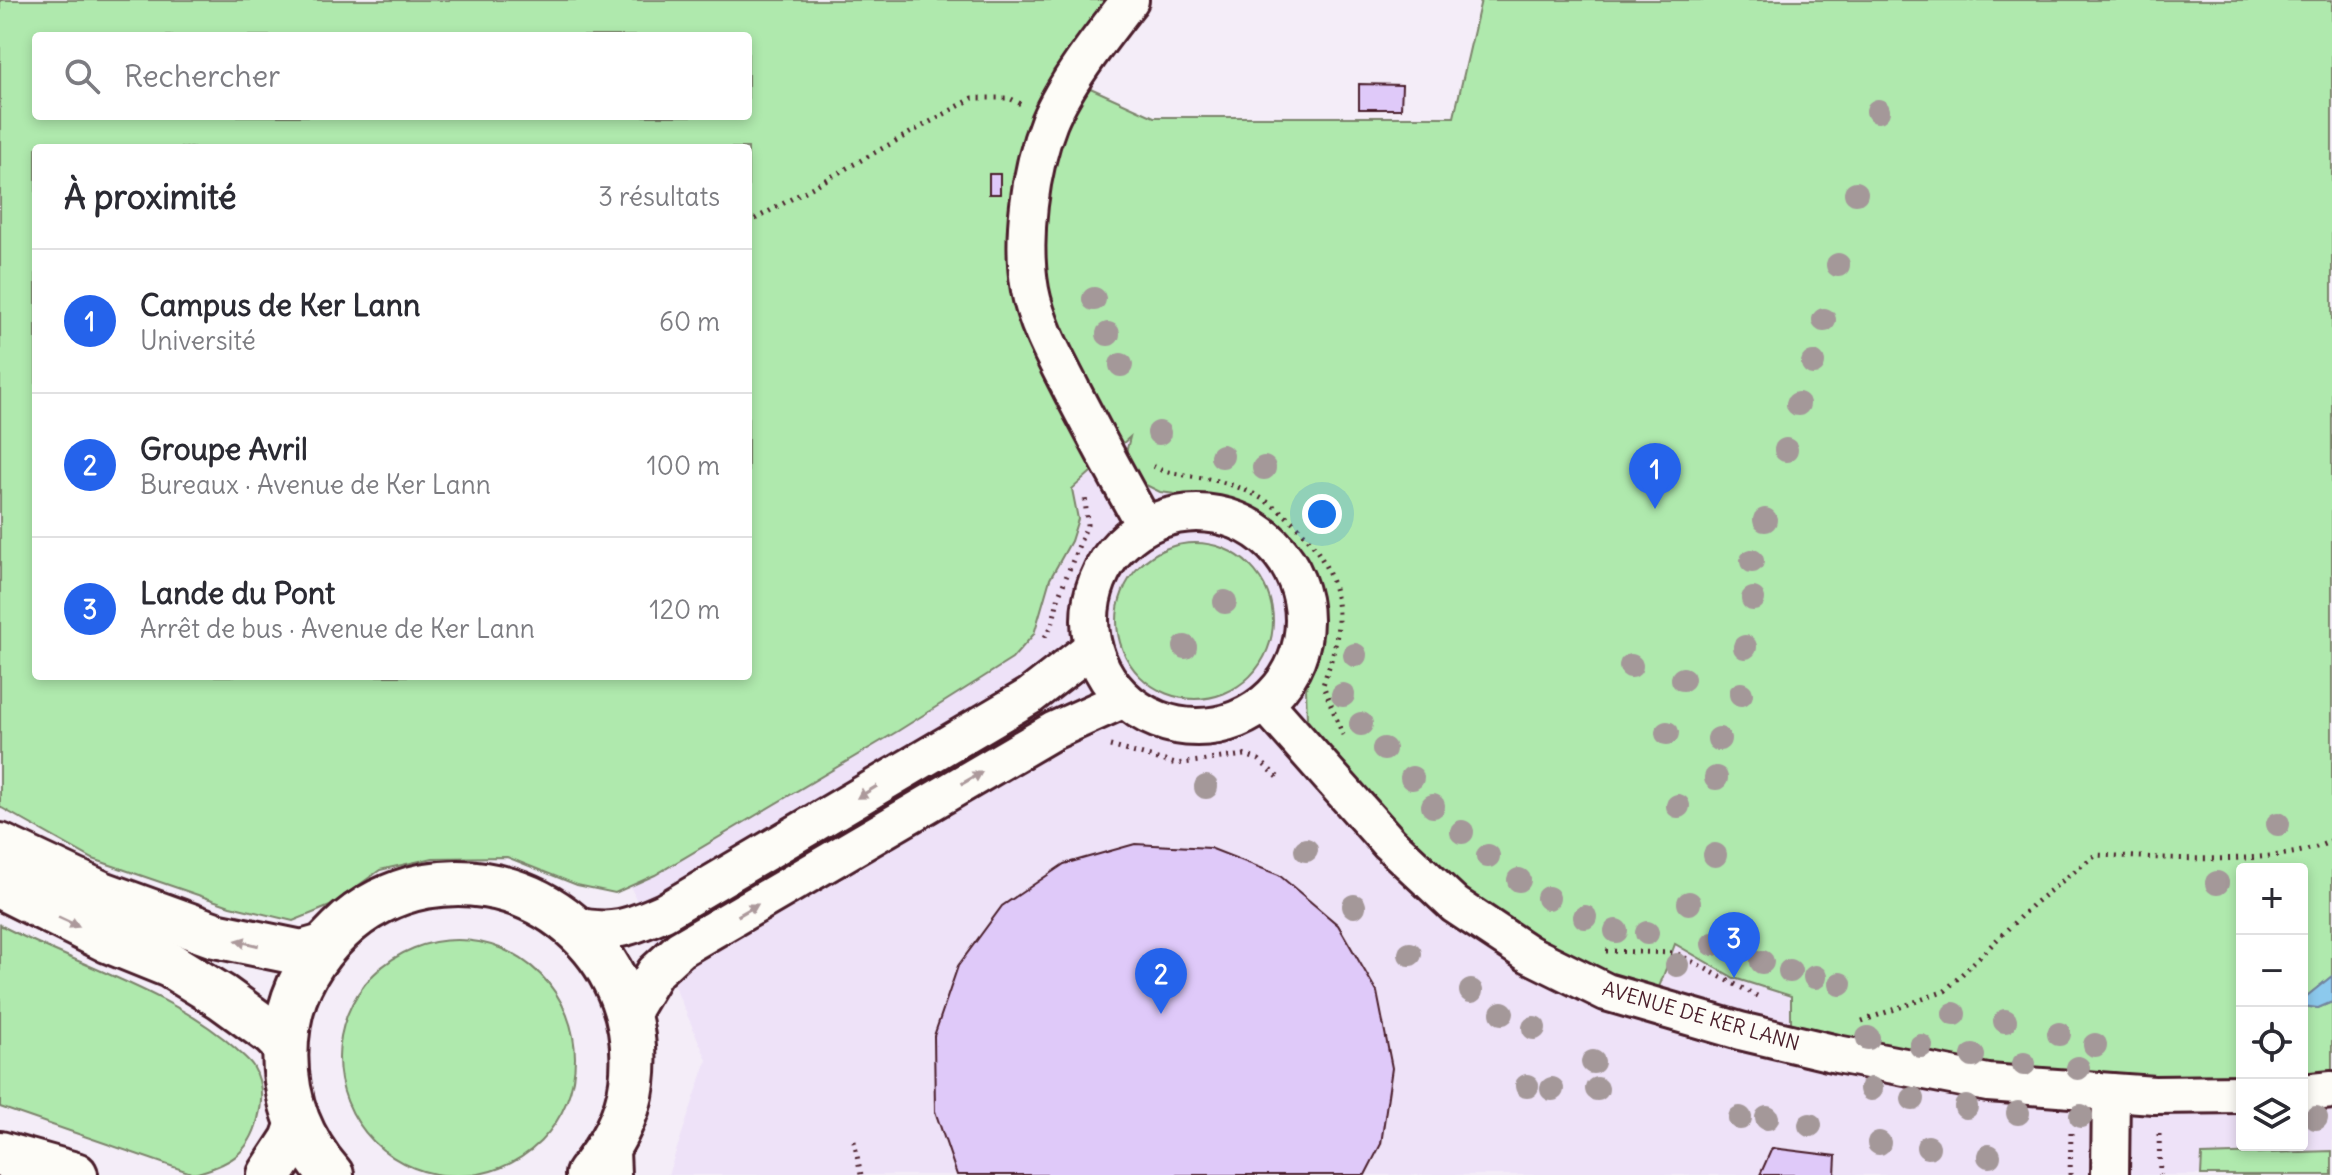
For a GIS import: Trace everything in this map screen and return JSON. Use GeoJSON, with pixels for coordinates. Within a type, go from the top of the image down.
{"type":"FeatureCollection","features":[{"type":"Feature","properties":{"kind":"main road"},"geometry":{"type":"LineString","coordinates":[[0,846],[102,894],[215,935],[302,953],[323,947]]}},
{"type":"Feature","properties":{"kind":"main road"},"geometry":{"type":"LineString","coordinates":[[331,1175],[317,1159],[298,1126],[285,1073],[290,1011],[303,977],[323,947],[348,922],[377,902],[409,889],[444,883],[479,883],[514,891],[546,905],[574,926],[598,952],[611,972],[629,1016],[634,1050],[632,1086],[622,1119],[601,1167]]}},
{"type":"Feature","properties":{"kind":"main road"},"geometry":{"type":"LineString","coordinates":[[0,886],[108,940],[170,965],[222,997],[285,1046]]}},
{"type":"Feature","properties":{"kind":"main road"},"geometry":{"type":"LineString","coordinates":[[270,1175],[298,1126]]}},
{"type":"Feature","properties":{"kind":"main road"},"geometry":{"type":"LineString","coordinates":[[0,1154],[75,1175]]}},
{"type":"Feature","properties":{"kind":"street"},"geometry":{"type":"LineString","coordinates":[[1130,0],[1086,59],[1050,119],[1031,191],[1027,250],[1030,289],[1042,333],[1145,526]]}},
{"type":"Feature","properties":{"kind":"street"},"geometry":{"type":"LineString","coordinates":[[1191,513],[1216,515],[1239,522],[1260,534],[1278,550],[1292,570],[1301,593],[1304,617],[1302,642],[1295,665],[1282,686],[1247,715],[1226,724],[1205,727],[1183,727],[1162,721],[1124,699],[1110,684],[1100,666],[1093,647],[1090,607],[1102,569],[1128,538],[1145,526],[1167,517],[1191,513]]}},
{"type":"Feature","properties":{"kind":"street"},"geometry":{"type":"LineString","coordinates":[[574,926],[600,931],[632,927],[664,912],[1030,696],[1093,647]]}},
{"type":"Feature","properties":{"kind":"street"},"geometry":{"type":"LineString","coordinates":[[629,1016],[655,972],[680,949],[1053,731],[1124,699]]}},
{"type":"Feature","properties":{"kind":"street","name":"AVENUE DE KER LANN"},"geometry":{"type":"LineString","coordinates":[[1265,703],[1389,843],[1455,905],[1529,954],[1606,992],[1740,1031],[1837,1054],[1988,1083],[2154,1095],[2236,1094]]}},
{"type":"Feature","properties":{"kind":"street"},"geometry":{"type":"LineString","coordinates":[[2308,1092],[2332,1090]]}},
{"type":"Feature","properties":{"kind":"street"},"geometry":{"type":"LineString","coordinates":[[2110,1175],[2111,1092]]}},
{"type":"Feature","properties":{"kind":"street"},"geometry":{"type":"LineString","coordinates":[[0,1132],[91,1175]]}},
{"type":"Feature","properties":{"kind":"path"},"geometry":{"type":"LineString","coordinates":[[752,221],[973,98],[1009,98],[1050,119]]}},
{"type":"Feature","properties":{"kind":"path"},"geometry":{"type":"LineString","coordinates":[[1039,647],[1052,626],[1059,595],[1087,525],[1085,491],[1109,462],[1148,463],[1163,471],[1235,486],[1283,511],[1318,552],[1332,582],[1338,616],[1336,646],[1323,685],[1345,739]]}},
{"type":"Feature","properties":{"kind":"path"},"geometry":{"type":"LineString","coordinates":[[1099,742],[1176,764],[1245,755],[1259,760],[1283,781]]}},
{"type":"Feature","properties":{"kind":"path"},"geometry":{"type":"LineString","coordinates":[[1837,1054],[1844,1027],[1945,991],[2032,905],[2095,855],[2177,858],[2288,855],[2332,840]]}},
{"type":"Feature","properties":{"kind":"path"},"geometry":{"type":"LineString","coordinates":[[1602,951],[1676,953],[1762,999]]}},
{"type":"Feature","properties":{"kind":"path"},"geometry":{"type":"LineString","coordinates":[[2070,1175],[2071,1132]]}},
{"type":"Feature","properties":{"kind":"path"},"geometry":{"type":"LineString","coordinates":[[2159,1134],[2160,1175]]}},
{"type":"Feature","properties":{"kind":"path"},"geometry":{"type":"LineString","coordinates":[[854,1141],[861,1175]]}},
{"type":"Feature","properties":{"kind":"shaded area"},"geometry":{"type":"Polygon","coordinates":[[[2332,0],[2332,1175],[668,1175],[707,1060],[609,838],[976,620],[980,399],[1791,154],[2332,0]]]}},
{"type":"Feature","properties":{"kind":"green space"},"geometry":{"type":"Polygon","coordinates":[[[0,0],[1105,0],[1053,71],[1154,117],[1454,117],[1481,0],[2332,0],[2332,976],[2308,995],[2308,863],[2236,863],[2236,1081],[2022,1072],[1791,1028],[1791,996],[1734,978],[1675,944],[1658,990],[1601,970],[1510,922],[1443,873],[1307,720],[1306,689],[1314,650],[1315,602],[1306,573],[1280,537],[1261,521],[1222,500],[1160,492],[1140,482],[1126,453],[1130,437],[1072,489],[1078,519],[1071,541],[1050,579],[1034,634],[1012,659],[898,731],[655,875],[615,893],[577,885],[507,857],[433,858],[380,870],[330,906],[293,921],[230,906],[93,859],[0,807],[0,0]]]}},
{"type":"Feature","properties":{"kind":"green space"},"geometry":{"type":"Polygon","coordinates":[[[1195,543],[1225,549],[1250,566],[1267,591],[1273,621],[1267,651],[1250,676],[1225,693],[1195,699],[1165,693],[1140,676],[1123,651],[1117,621],[1123,591],[1140,566],[1165,549],[1195,543]]]}},
{"type":"Feature","properties":{"kind":"green space"},"geometry":{"type":"Polygon","coordinates":[[[0,925],[183,1011],[245,1057],[256,1072],[261,1099],[254,1131],[242,1150],[217,1167],[194,1174],[0,1107],[0,925]]]}},
{"type":"Feature","properties":{"kind":"green space"},"geometry":{"type":"Polygon","coordinates":[[[457,940],[502,949],[540,975],[566,1013],[575,1058],[566,1103],[540,1141],[502,1167],[457,1176],[412,1167],[374,1141],[348,1103],[339,1058],[348,1013],[374,975],[412,949],[457,940]]]}},
{"type":"Feature","properties":{"kind":"green space"},"geometry":{"type":"Polygon","coordinates":[[[2332,1002],[2332,1074],[2308,1076],[2308,1007],[2318,1008],[2332,1002]]]}},
{"type":"Feature","properties":{"kind":"green space"},"geometry":{"type":"Polygon","coordinates":[[[2332,1151],[2332,1175],[2201,1175],[2202,1155],[2332,1151]]]}},
{"type":"Feature","properties":{"kind":"water"},"geometry":{"type":"Polygon","coordinates":[[[2332,976],[2332,1002],[2318,1008],[2308,1007],[2308,995],[2332,976]]]}},
{"type":"Feature","properties":{"kind":"building"},"geometry":{"type":"Polygon","coordinates":[[[1359,84],[1402,85],[1401,109],[1359,109],[1359,84]]]}},
{"type":"Feature","properties":{"kind":"building"},"geometry":{"type":"Polygon","coordinates":[[[989,174],[1000,174],[1000,194],[989,194],[989,174]]]}},
{"type":"Feature","properties":{"kind":"building"},"geometry":{"type":"Polygon","coordinates":[[[1135,844],[1210,848],[1279,875],[1338,925],[1377,992],[1392,1068],[1381,1144],[1365,1175],[957,1175],[935,1111],[934,1036],[958,966],[1002,906],[1064,864],[1135,844]]]}},
{"type":"Feature","properties":{"kind":"building"},"geometry":{"type":"Polygon","coordinates":[[[1772,1148],[1836,1156],[1835,1175],[1760,1175],[1772,1148]]]}},
{"type":"Feature","properties":{"kind":"place","name":"Campus de Ker Lann"},"geometry":{"type":"Point","coordinates":[1655,509]}},
{"type":"Feature","properties":{"kind":"place","name":"Lande du Pont"},"geometry":{"type":"Point","coordinates":[1734,978]}},
{"type":"Feature","properties":{"kind":"place","name":"Groupe Avril"},"geometry":{"type":"Point","coordinates":[1161,1014]}}]}
